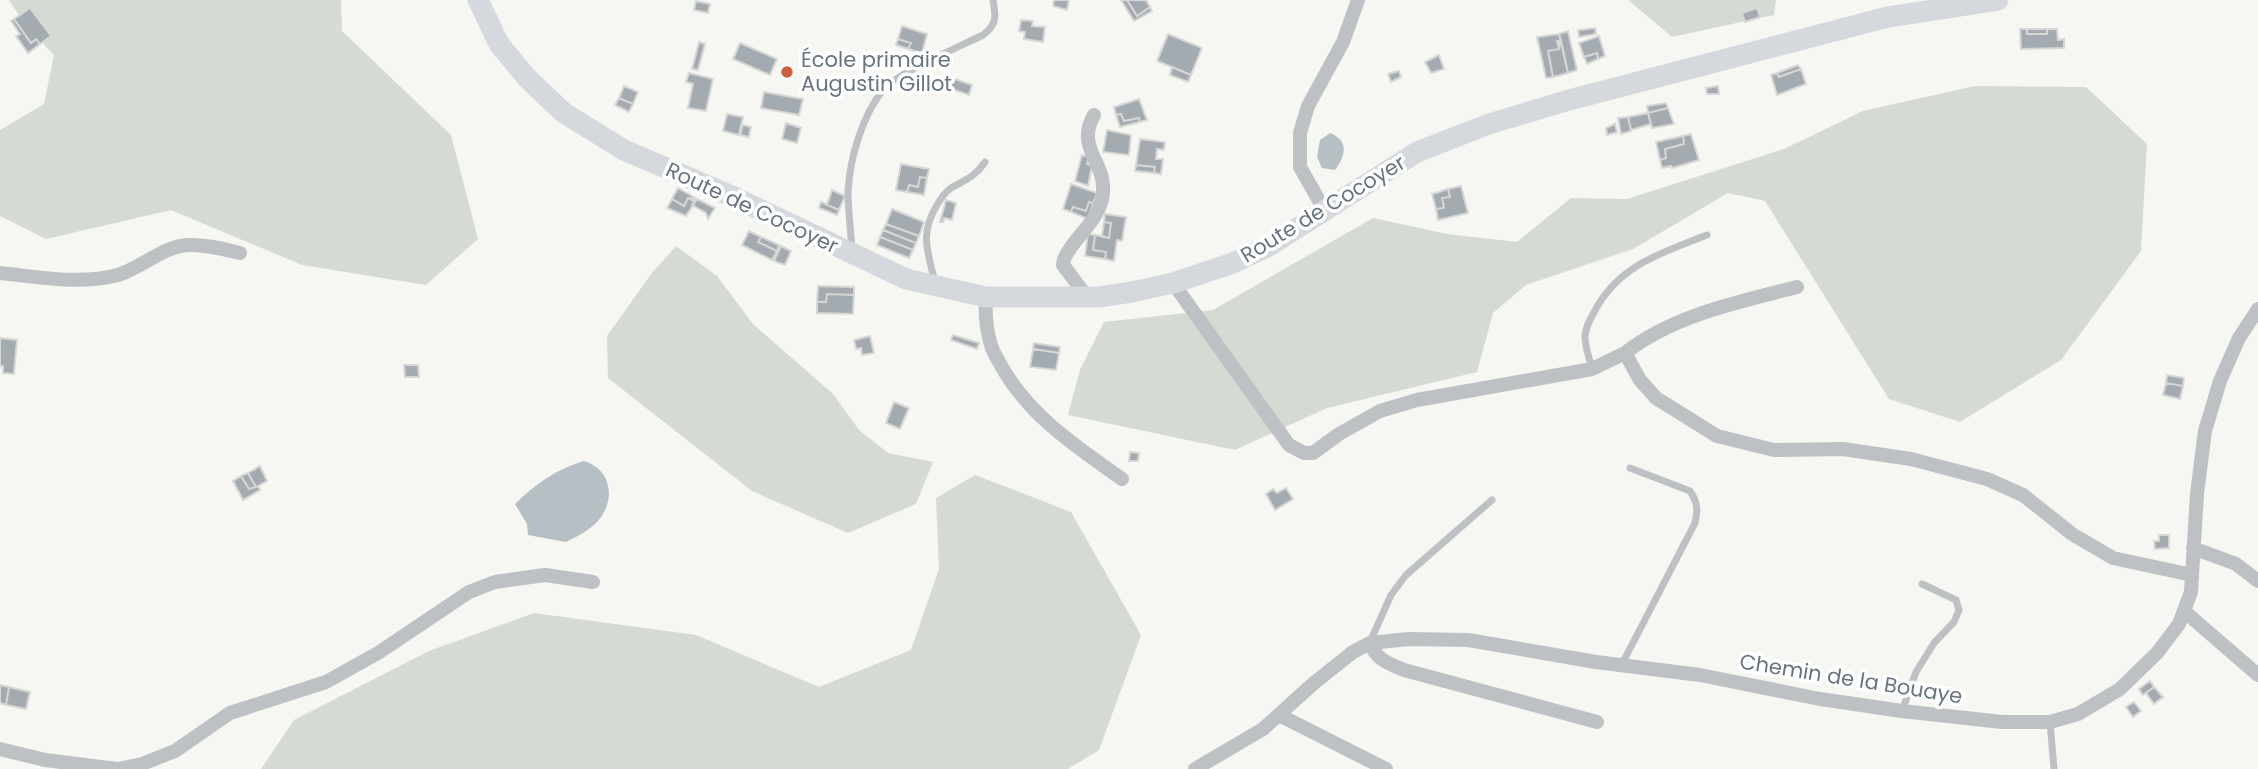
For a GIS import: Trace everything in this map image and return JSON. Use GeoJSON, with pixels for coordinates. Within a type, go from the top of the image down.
{"type":"FeatureCollection","features":[{"type":"Feature","properties":{"kind":"main road","name":"Route de Cocoyer"},"geometry":{"type":"LineString","coordinates":[[478,0],[499,44],[528,79],[564,113],[624,149],[734,197],[906,279],[986,297],[1087,297],[1132,292],[1173,283],[1233,263],[1269,246],[1417,152],[1489,124],[1569,100],[1888,17],[1911,7],[1998,0]]}},
{"type":"Feature","properties":{"kind":"street"},"geometry":{"type":"LineString","coordinates":[[1325,211],[1300,167],[1300,133],[1308,106],[1343,41],[1358,0]]}},
{"type":"Feature","properties":{"kind":"street"},"geometry":{"type":"LineString","coordinates":[[1087,297],[1063,265],[1064,259],[1095,217],[1102,201],[1105,181],[1088,144],[1088,125],[1094,115]]}},
{"type":"Feature","properties":{"kind":"street"},"geometry":{"type":"LineString","coordinates":[[0,273],[82,281],[119,275],[186,245],[208,246],[240,253]]}},
{"type":"Feature","properties":{"kind":"street"},"geometry":{"type":"LineString","coordinates":[[1173,283],[1289,445],[1304,453],[1312,453],[1380,411],[1417,400],[1592,369],[1626,353],[1662,330],[1719,308],[1797,287]]}},
{"type":"Feature","properties":{"kind":"street"},"geometry":{"type":"LineString","coordinates":[[986,297],[985,319],[991,348],[1009,379],[1057,432],[1122,479]]}},
{"type":"Feature","properties":{"kind":"street","name":"Chemin de la Bouaye"},"geometry":{"type":"LineString","coordinates":[[1195,769],[1263,729],[1353,652],[1370,643],[1409,639],[1468,640],[1902,711],[2002,722],[2050,722],[2078,714],[2120,690],[2157,653],[2179,624],[2191,592],[2197,494],[2205,431],[2220,381],[2239,338],[2258,309]]}},
{"type":"Feature","properties":{"kind":"street"},"geometry":{"type":"LineString","coordinates":[[1626,353],[1640,380],[1656,398],[1717,436],[1774,450],[1843,449],[1911,459],[1987,479],[2023,495],[2073,534],[2113,558],[2192,575]]}},
{"type":"Feature","properties":{"kind":"street"},"geometry":{"type":"LineString","coordinates":[[2193,548],[2236,564],[2258,581]]}},
{"type":"Feature","properties":{"kind":"street"},"geometry":{"type":"LineString","coordinates":[[0,749],[45,760],[117,769],[142,764],[175,751],[230,713],[326,682],[378,653],[470,592],[495,582],[545,575],[593,582]]}},
{"type":"Feature","properties":{"kind":"street"},"geometry":{"type":"LineString","coordinates":[[2184,611],[2258,675]]}},
{"type":"Feature","properties":{"kind":"street"},"geometry":{"type":"LineString","coordinates":[[1370,643],[1374,654],[1381,661],[1404,670],[1597,722]]}},
{"type":"Feature","properties":{"kind":"street"},"geometry":{"type":"LineString","coordinates":[[1279,715],[1386,769]]}},
{"type":"Feature","properties":{"kind":"lane"},"geometry":{"type":"LineString","coordinates":[[853,255],[848,191],[854,153],[867,118],[884,88],[992,29],[996,20],[993,0]]}},
{"type":"Feature","properties":{"kind":"lane"},"geometry":{"type":"LineString","coordinates":[[935,284],[926,237],[929,219],[942,196],[974,176],[985,162]]}},
{"type":"Feature","properties":{"kind":"lane"},"geometry":{"type":"LineString","coordinates":[[1592,369],[1585,337],[1589,321],[1606,290],[1624,273],[1660,254],[1707,235]]}},
{"type":"Feature","properties":{"kind":"lane"},"geometry":{"type":"LineString","coordinates":[[1621,665],[1695,523],[1698,510],[1696,499],[1690,491],[1630,468]]}},
{"type":"Feature","properties":{"kind":"lane"},"geometry":{"type":"LineString","coordinates":[[1370,643],[1391,596],[1406,575],[1492,500]]}},
{"type":"Feature","properties":{"kind":"lane"},"geometry":{"type":"LineString","coordinates":[[1902,711],[1916,672],[1934,643],[1954,622],[1959,610],[1956,600],[1922,584]]}},
{"type":"Feature","properties":{"kind":"lane"},"geometry":{"type":"LineString","coordinates":[[2050,722],[2054,769]]}},
{"type":"Feature","properties":{"kind":"shaded area"},"geometry":{"type":"Polygon","coordinates":[[[9,0],[341,0],[342,31],[451,135],[478,239],[426,285],[302,265],[171,210],[46,239],[0,216],[0,130],[44,104],[54,55],[26,26],[9,0]]]}},
{"type":"Feature","properties":{"kind":"shaded area"},"geometry":{"type":"Polygon","coordinates":[[[1628,0],[1776,0],[1774,15],[1672,37],[1628,0]]]}},
{"type":"Feature","properties":{"kind":"shaded area"},"geometry":{"type":"Polygon","coordinates":[[[1975,86],[2086,87],[2147,144],[2141,251],[2061,360],[1960,422],[1889,399],[1765,201],[1728,193],[1633,249],[1526,285],[1493,313],[1477,372],[1327,408],[1235,450],[1068,415],[1080,370],[1104,322],[1213,310],[1373,218],[1447,234],[1517,242],[1571,198],[1627,199],[1784,149],[1863,111],[1975,86]]]}},
{"type":"Feature","properties":{"kind":"shaded area"},"geometry":{"type":"Polygon","coordinates":[[[1330,133],[1340,140],[1344,149],[1342,159],[1335,170],[1322,168],[1317,157],[1320,140],[1330,133]]]}},
{"type":"Feature","properties":{"kind":"shaded area"},"geometry":{"type":"Polygon","coordinates":[[[676,246],[717,276],[753,324],[833,394],[859,430],[888,453],[933,462],[916,504],[848,533],[752,491],[608,378],[607,336],[652,273],[676,246]]]}},
{"type":"Feature","properties":{"kind":"shaded area"},"geometry":{"type":"Polygon","coordinates":[[[584,461],[601,472],[609,488],[609,498],[602,516],[595,524],[566,542],[528,535],[527,524],[515,504],[547,478],[584,461]]]}},
{"type":"Feature","properties":{"kind":"shaded area"},"geometry":{"type":"Polygon","coordinates":[[[975,475],[1071,512],[1141,635],[1099,750],[1068,769],[261,769],[294,720],[429,651],[534,613],[696,635],[819,687],[911,650],[939,569],[936,498],[975,475]]]}},
{"type":"Feature","properties":{"kind":"building"},"geometry":{"type":"Polygon","coordinates":[[[1054,0],[1069,0],[1067,10],[1053,6],[1054,0]]]}},
{"type":"Feature","properties":{"kind":"building"},"geometry":{"type":"Polygon","coordinates":[[[1121,0],[1127,0],[1137,16],[1150,7],[1152,11],[1134,21],[1121,0]]]}},
{"type":"Feature","properties":{"kind":"building"},"geometry":{"type":"Polygon","coordinates":[[[1127,0],[1146,0],[1150,7],[1137,16],[1127,0]]]}},
{"type":"Feature","properties":{"kind":"building"},"geometry":{"type":"Polygon","coordinates":[[[696,1],[710,4],[708,13],[694,10],[696,1]]]}},
{"type":"Feature","properties":{"kind":"building"},"geometry":{"type":"Polygon","coordinates":[[[30,8],[51,36],[40,44],[36,39],[31,43],[14,19],[30,8]]]}},
{"type":"Feature","properties":{"kind":"building"},"geometry":{"type":"Polygon","coordinates":[[[1757,8],[1760,17],[1745,22],[1742,13],[1757,8]]]}},
{"type":"Feature","properties":{"kind":"building"},"geometry":{"type":"Polygon","coordinates":[[[14,19],[31,43],[36,39],[40,44],[28,53],[16,36],[20,34],[11,21],[14,19]]]}},
{"type":"Feature","properties":{"kind":"building"},"geometry":{"type":"Polygon","coordinates":[[[1021,20],[1033,21],[1032,26],[1045,27],[1043,42],[1024,39],[1025,32],[1019,31],[1021,20]]]}},
{"type":"Feature","properties":{"kind":"building"},"geometry":{"type":"Polygon","coordinates":[[[902,26],[927,34],[922,53],[908,49],[911,43],[898,39],[902,26]]]}},
{"type":"Feature","properties":{"kind":"building"},"geometry":{"type":"Polygon","coordinates":[[[1595,28],[1596,34],[1579,37],[1578,30],[1595,28]]]}},
{"type":"Feature","properties":{"kind":"building"},"geometry":{"type":"Polygon","coordinates":[[[2020,29],[2027,29],[2027,34],[2047,34],[2047,29],[2057,29],[2058,40],[2064,39],[2064,48],[2021,49],[2020,29]]]}},
{"type":"Feature","properties":{"kind":"building"},"geometry":{"type":"Polygon","coordinates":[[[2027,29],[2047,29],[2047,34],[2027,34],[2027,29]]]}},
{"type":"Feature","properties":{"kind":"building"},"geometry":{"type":"Polygon","coordinates":[[[1568,31],[1577,70],[1568,73],[1559,34],[1568,31]]]}},
{"type":"Feature","properties":{"kind":"building"},"geometry":{"type":"Polygon","coordinates":[[[1168,34],[1202,48],[1191,75],[1157,61],[1168,34]]]}},
{"type":"Feature","properties":{"kind":"building"},"geometry":{"type":"Polygon","coordinates":[[[1559,34],[1559,49],[1548,51],[1553,77],[1546,78],[1537,37],[1559,34]]]}},
{"type":"Feature","properties":{"kind":"building"},"geometry":{"type":"Polygon","coordinates":[[[1599,36],[1605,56],[1598,59],[1597,53],[1584,57],[1579,43],[1599,36]]]}},
{"type":"Feature","properties":{"kind":"building"},"geometry":{"type":"Polygon","coordinates":[[[898,39],[911,43],[908,49],[896,45],[898,39]]]}},
{"type":"Feature","properties":{"kind":"building"},"geometry":{"type":"Polygon","coordinates":[[[1561,40],[1568,73],[1553,77],[1548,51],[1559,49],[1561,40]]]}},
{"type":"Feature","properties":{"kind":"building"},"geometry":{"type":"Polygon","coordinates":[[[699,42],[705,44],[698,70],[692,69],[699,42]]]}},
{"type":"Feature","properties":{"kind":"building"},"geometry":{"type":"Polygon","coordinates":[[[740,43],[777,59],[770,75],[733,59],[740,43]]]}},
{"type":"Feature","properties":{"kind":"building"},"geometry":{"type":"Polygon","coordinates":[[[1597,53],[1598,59],[1587,64],[1584,57],[1597,53]]]}},
{"type":"Feature","properties":{"kind":"building"},"geometry":{"type":"Polygon","coordinates":[[[1439,55],[1444,69],[1431,73],[1425,62],[1439,55]]]}},
{"type":"Feature","properties":{"kind":"building"},"geometry":{"type":"Polygon","coordinates":[[[1798,65],[1801,69],[1779,77],[1777,73],[1798,65]]]}},
{"type":"Feature","properties":{"kind":"building"},"geometry":{"type":"Polygon","coordinates":[[[1172,67],[1191,75],[1188,82],[1170,75],[1172,67]]]}},
{"type":"Feature","properties":{"kind":"building"},"geometry":{"type":"Polygon","coordinates":[[[1801,69],[1806,84],[1777,95],[1771,75],[1777,73],[1779,77],[1801,69]]]}},
{"type":"Feature","properties":{"kind":"building"},"geometry":{"type":"Polygon","coordinates":[[[1399,71],[1401,77],[1391,82],[1388,74],[1399,71]]]}},
{"type":"Feature","properties":{"kind":"building"},"geometry":{"type":"Polygon","coordinates":[[[689,73],[713,79],[706,111],[688,108],[693,84],[686,82],[689,73]]]}},
{"type":"Feature","properties":{"kind":"building"},"geometry":{"type":"Polygon","coordinates":[[[952,78],[972,85],[969,95],[949,88],[952,78]]]}},
{"type":"Feature","properties":{"kind":"building"},"geometry":{"type":"Polygon","coordinates":[[[624,86],[638,92],[633,104],[619,98],[624,86]]]}},
{"type":"Feature","properties":{"kind":"building"},"geometry":{"type":"Polygon","coordinates":[[[1718,86],[1719,94],[1707,94],[1706,88],[1718,86]]]}},
{"type":"Feature","properties":{"kind":"building"},"geometry":{"type":"Polygon","coordinates":[[[764,92],[803,99],[799,115],[761,108],[764,92]]]}},
{"type":"Feature","properties":{"kind":"building"},"geometry":{"type":"Polygon","coordinates":[[[619,98],[633,104],[629,112],[615,105],[619,98]]]}},
{"type":"Feature","properties":{"kind":"building"},"geometry":{"type":"Polygon","coordinates":[[[1139,99],[1147,120],[1140,122],[1139,118],[1124,121],[1121,114],[1116,115],[1114,107],[1139,99]]]}},
{"type":"Feature","properties":{"kind":"building"},"geometry":{"type":"Polygon","coordinates":[[[1666,103],[1668,108],[1648,113],[1647,106],[1666,103]]]}},
{"type":"Feature","properties":{"kind":"building"},"geometry":{"type":"Polygon","coordinates":[[[1668,108],[1674,124],[1652,128],[1648,113],[1668,108]]]}},
{"type":"Feature","properties":{"kind":"building"},"geometry":{"type":"Polygon","coordinates":[[[1648,113],[1651,124],[1631,130],[1628,117],[1648,113]]]}},
{"type":"Feature","properties":{"kind":"building"},"geometry":{"type":"Polygon","coordinates":[[[727,114],[743,117],[739,135],[723,131],[727,114]]]}},
{"type":"Feature","properties":{"kind":"building"},"geometry":{"type":"Polygon","coordinates":[[[1121,114],[1124,121],[1139,118],[1140,122],[1120,127],[1116,115],[1121,114]]]}},
{"type":"Feature","properties":{"kind":"building"},"geometry":{"type":"Polygon","coordinates":[[[1628,117],[1631,131],[1621,134],[1618,118],[1628,117]]]}},
{"type":"Feature","properties":{"kind":"building"},"geometry":{"type":"Polygon","coordinates":[[[786,123],[801,128],[797,143],[782,139],[786,123]]]}},
{"type":"Feature","properties":{"kind":"building"},"geometry":{"type":"Polygon","coordinates":[[[1615,124],[1617,132],[1607,135],[1606,128],[1615,124]]]}},
{"type":"Feature","properties":{"kind":"building"},"geometry":{"type":"Polygon","coordinates":[[[743,125],[751,127],[749,137],[740,135],[743,125]]]}},
{"type":"Feature","properties":{"kind":"building"},"geometry":{"type":"Polygon","coordinates":[[[1107,130],[1131,135],[1129,155],[1103,152],[1107,130]]]}},
{"type":"Feature","properties":{"kind":"building"},"geometry":{"type":"Polygon","coordinates":[[[1691,134],[1699,160],[1672,168],[1662,168],[1660,160],[1666,158],[1665,149],[1684,144],[1683,136],[1691,134]]]}},
{"type":"Feature","properties":{"kind":"building"},"geometry":{"type":"Polygon","coordinates":[[[1683,136],[1684,144],[1665,149],[1666,158],[1660,160],[1656,142],[1683,136]]]}},
{"type":"Feature","properties":{"kind":"building"},"geometry":{"type":"Polygon","coordinates":[[[1140,139],[1165,142],[1164,150],[1157,149],[1156,159],[1163,159],[1161,174],[1154,173],[1155,167],[1136,165],[1140,139]]]}},
{"type":"Feature","properties":{"kind":"building"},"geometry":{"type":"Polygon","coordinates":[[[1082,155],[1089,157],[1087,164],[1092,166],[1088,186],[1075,181],[1082,155]]]}},
{"type":"Feature","properties":{"kind":"building"},"geometry":{"type":"Polygon","coordinates":[[[901,164],[929,169],[927,178],[920,177],[918,187],[909,185],[907,192],[896,190],[901,164]]]}},
{"type":"Feature","properties":{"kind":"building"},"geometry":{"type":"Polygon","coordinates":[[[1136,165],[1155,167],[1154,173],[1135,171],[1136,165]]]}},
{"type":"Feature","properties":{"kind":"building"},"geometry":{"type":"Polygon","coordinates":[[[920,177],[927,178],[924,195],[907,192],[909,185],[918,187],[920,177]]]}},
{"type":"Feature","properties":{"kind":"building"},"geometry":{"type":"Polygon","coordinates":[[[1071,184],[1097,193],[1093,203],[1089,202],[1086,211],[1073,207],[1071,212],[1063,209],[1071,184]]]}},
{"type":"Feature","properties":{"kind":"building"},"geometry":{"type":"Polygon","coordinates":[[[1461,186],[1468,213],[1438,220],[1436,209],[1444,208],[1442,198],[1450,197],[1448,189],[1461,186]]]}},
{"type":"Feature","properties":{"kind":"building"},"geometry":{"type":"Polygon","coordinates":[[[678,188],[697,199],[688,198],[684,206],[672,199],[678,188]]]}},
{"type":"Feature","properties":{"kind":"building"},"geometry":{"type":"Polygon","coordinates":[[[1448,189],[1450,197],[1442,198],[1444,208],[1436,209],[1432,194],[1448,189]]]}},
{"type":"Feature","properties":{"kind":"building"},"geometry":{"type":"Polygon","coordinates":[[[832,190],[845,196],[839,210],[827,205],[832,190]]]}},
{"type":"Feature","properties":{"kind":"building"},"geometry":{"type":"Polygon","coordinates":[[[688,198],[695,202],[686,216],[667,208],[672,199],[684,206],[688,198]]]}},
{"type":"Feature","properties":{"kind":"building"},"geometry":{"type":"Polygon","coordinates":[[[697,199],[715,208],[708,219],[706,213],[692,205],[697,199]]]}},
{"type":"Feature","properties":{"kind":"building"},"geometry":{"type":"Polygon","coordinates":[[[946,200],[956,203],[952,220],[944,218],[943,222],[940,222],[946,200]]]}},
{"type":"Feature","properties":{"kind":"building"},"geometry":{"type":"Polygon","coordinates":[[[821,202],[839,210],[837,215],[819,208],[821,202]]]}},
{"type":"Feature","properties":{"kind":"building"},"geometry":{"type":"Polygon","coordinates":[[[1089,202],[1093,203],[1088,219],[1071,212],[1073,207],[1086,211],[1089,202]]]}},
{"type":"Feature","properties":{"kind":"building"},"geometry":{"type":"Polygon","coordinates":[[[892,209],[924,222],[919,236],[886,224],[892,209]]]}},
{"type":"Feature","properties":{"kind":"building"},"geometry":{"type":"Polygon","coordinates":[[[1105,214],[1126,217],[1122,241],[1117,240],[1114,261],[1105,259],[1106,252],[1093,250],[1095,235],[1109,238],[1111,223],[1104,222],[1105,214]]]}},
{"type":"Feature","properties":{"kind":"building"},"geometry":{"type":"Polygon","coordinates":[[[1104,222],[1111,223],[1109,238],[1102,236],[1104,222]]]}},
{"type":"Feature","properties":{"kind":"building"},"geometry":{"type":"Polygon","coordinates":[[[886,224],[919,236],[916,243],[883,230],[886,224]]]}},
{"type":"Feature","properties":{"kind":"building"},"geometry":{"type":"Polygon","coordinates":[[[883,230],[916,243],[913,250],[880,237],[883,230]]]}},
{"type":"Feature","properties":{"kind":"building"},"geometry":{"type":"Polygon","coordinates":[[[749,231],[761,237],[758,242],[777,251],[772,260],[742,245],[749,231]]]}},
{"type":"Feature","properties":{"kind":"building"},"geometry":{"type":"Polygon","coordinates":[[[1088,234],[1095,235],[1093,250],[1106,252],[1105,259],[1085,256],[1088,234]]]}},
{"type":"Feature","properties":{"kind":"building"},"geometry":{"type":"Polygon","coordinates":[[[761,237],[779,245],[777,251],[758,242],[761,237]]]}},
{"type":"Feature","properties":{"kind":"building"},"geometry":{"type":"Polygon","coordinates":[[[880,237],[913,250],[909,258],[877,245],[880,237]]]}},
{"type":"Feature","properties":{"kind":"building"},"geometry":{"type":"Polygon","coordinates":[[[781,246],[791,251],[785,265],[774,261],[781,246]]]}},
{"type":"Feature","properties":{"kind":"building"},"geometry":{"type":"Polygon","coordinates":[[[818,286],[854,287],[854,295],[827,294],[826,302],[817,302],[818,286]]]}},
{"type":"Feature","properties":{"kind":"building"},"geometry":{"type":"Polygon","coordinates":[[[827,294],[854,295],[853,314],[817,313],[817,302],[826,302],[827,294]]]}},
{"type":"Feature","properties":{"kind":"building"},"geometry":{"type":"Polygon","coordinates":[[[953,335],[979,343],[977,349],[951,340],[953,335]]]}},
{"type":"Feature","properties":{"kind":"building"},"geometry":{"type":"Polygon","coordinates":[[[870,336],[874,353],[862,355],[861,348],[856,349],[854,340],[870,336]]]}},
{"type":"Feature","properties":{"kind":"building"},"geometry":{"type":"Polygon","coordinates":[[[0,338],[17,340],[14,374],[3,373],[3,366],[0,366],[0,338]]]}},
{"type":"Feature","properties":{"kind":"building"},"geometry":{"type":"Polygon","coordinates":[[[1034,343],[1060,347],[1059,353],[1033,349],[1034,343]]]}},
{"type":"Feature","properties":{"kind":"building"},"geometry":{"type":"Polygon","coordinates":[[[1033,349],[1059,353],[1056,370],[1030,367],[1033,349]]]}},
{"type":"Feature","properties":{"kind":"building"},"geometry":{"type":"Polygon","coordinates":[[[404,365],[418,365],[419,377],[405,377],[404,365]]]}},
{"type":"Feature","properties":{"kind":"building"},"geometry":{"type":"Polygon","coordinates":[[[2167,375],[2184,378],[2183,386],[2166,383],[2167,375]]]}},
{"type":"Feature","properties":{"kind":"building"},"geometry":{"type":"Polygon","coordinates":[[[2166,383],[2183,386],[2180,399],[2163,395],[2166,383]]]}},
{"type":"Feature","properties":{"kind":"building"},"geometry":{"type":"Polygon","coordinates":[[[894,402],[909,408],[900,429],[886,423],[894,402]]]}},
{"type":"Feature","properties":{"kind":"building"},"geometry":{"type":"Polygon","coordinates":[[[1130,452],[1139,453],[1138,461],[1129,461],[1130,452]]]}},
{"type":"Feature","properties":{"kind":"building"},"geometry":{"type":"Polygon","coordinates":[[[260,466],[267,481],[258,486],[260,490],[243,500],[233,481],[241,476],[249,489],[256,487],[248,473],[260,466]]]}},
{"type":"Feature","properties":{"kind":"building"},"geometry":{"type":"Polygon","coordinates":[[[248,473],[256,487],[249,489],[241,476],[248,473]]]}},
{"type":"Feature","properties":{"kind":"building"},"geometry":{"type":"Polygon","coordinates":[[[1286,488],[1293,499],[1275,510],[1266,494],[1273,489],[1277,493],[1286,488]]]}},
{"type":"Feature","properties":{"kind":"building"},"geometry":{"type":"Polygon","coordinates":[[[2159,535],[2169,535],[2169,548],[2155,549],[2154,541],[2159,541],[2159,535]]]}},
{"type":"Feature","properties":{"kind":"building"},"geometry":{"type":"Polygon","coordinates":[[[2150,681],[2154,687],[2143,695],[2139,689],[2150,681]]]}},
{"type":"Feature","properties":{"kind":"building"},"geometry":{"type":"Polygon","coordinates":[[[0,685],[9,687],[6,705],[0,703],[0,685]]]}},
{"type":"Feature","properties":{"kind":"building"},"geometry":{"type":"Polygon","coordinates":[[[9,687],[30,692],[26,709],[6,705],[9,687]]]}},
{"type":"Feature","properties":{"kind":"building"},"geometry":{"type":"Polygon","coordinates":[[[2154,687],[2163,697],[2154,704],[2146,693],[2154,687]]]}},
{"type":"Feature","properties":{"kind":"building"},"geometry":{"type":"Polygon","coordinates":[[[2134,702],[2141,711],[2133,717],[2126,707],[2134,702]]]}},
{"type":"Feature","properties":{"kind":"place","name":"École primaire Augustin Gillot"},"geometry":{"type":"Point","coordinates":[787,72]}}]}
